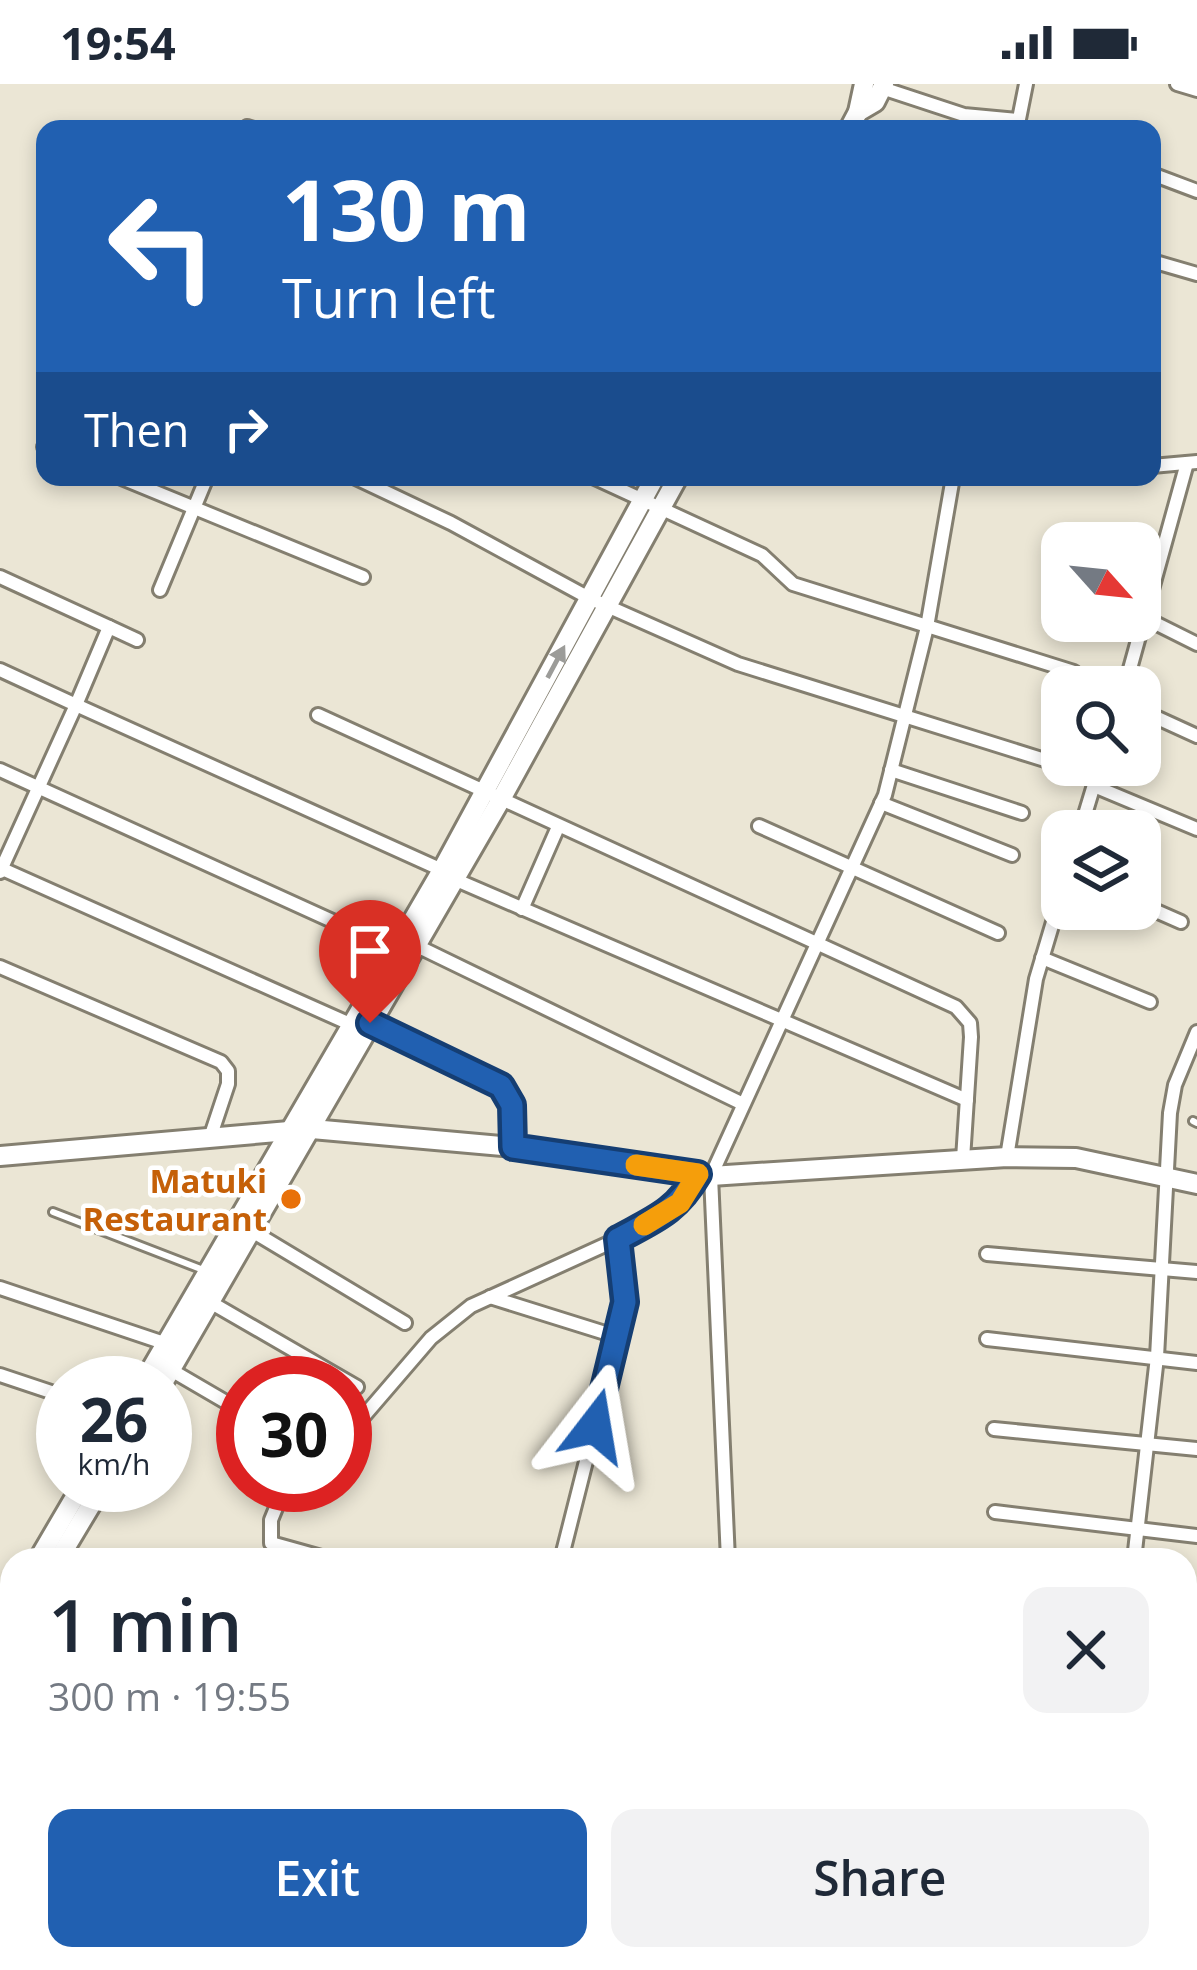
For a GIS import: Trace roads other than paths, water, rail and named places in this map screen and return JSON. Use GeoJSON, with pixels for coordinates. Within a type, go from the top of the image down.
{"type":"FeatureCollection","features":[{"type":"Feature","properties":{"kind":"street"},"geometry":{"type":"LineString","coordinates":[[1019,120],[1026,84]]}},
{"type":"Feature","properties":{"kind":"street"},"geometry":{"type":"LineString","coordinates":[[1177,84],[1197,90]]}},
{"type":"Feature","properties":{"kind":"street"},"geometry":{"type":"LineString","coordinates":[[854,120],[875,102],[877,86],[994,120]]}},
{"type":"Feature","properties":{"kind":"street"},"geometry":{"type":"LineString","coordinates":[[1161,177],[1197,191]]}},
{"type":"Feature","properties":{"kind":"street"},"geometry":{"type":"LineString","coordinates":[[1161,264],[1197,274]]}},
{"type":"Feature","properties":{"kind":"street"},"geometry":{"type":"LineString","coordinates":[[1161,465],[1192,462],[1161,565]]}},
{"type":"Feature","properties":{"kind":"street"},"geometry":{"type":"LineString","coordinates":[[142,486],[363,577]]}},
{"type":"Feature","properties":{"kind":"street"},"geometry":{"type":"LineString","coordinates":[[160,590],[203,486]]}},
{"type":"Feature","properties":{"kind":"street"},"geometry":{"type":"LineString","coordinates":[[373,486],[598,602],[738,664],[1041,759]]}},
{"type":"Feature","properties":{"kind":"street"},"geometry":{"type":"LineString","coordinates":[[612,486],[762,555],[793,584],[1054,666]]}},
{"type":"Feature","properties":{"kind":"street"},"geometry":{"type":"LineString","coordinates":[[651,505],[654,486]]}},
{"type":"Feature","properties":{"kind":"street"},"geometry":{"type":"LineString","coordinates":[[159,1356],[291,1131],[415,945],[448,875],[651,505],[669,486]]}},
{"type":"Feature","properties":{"kind":"street"},"geometry":{"type":"LineString","coordinates":[[372,1407],[431,1339],[460,1314],[669,1212],[705,1175],[783,1021],[881,803],[927,627],[951,486]]}},
{"type":"Feature","properties":{"kind":"street"},"geometry":{"type":"LineString","coordinates":[[0,577],[137,640]]}},
{"type":"Feature","properties":{"kind":"street"},"geometry":{"type":"LineString","coordinates":[[1161,626],[1197,644]]}},
{"type":"Feature","properties":{"kind":"street"},"geometry":{"type":"LineString","coordinates":[[110,628],[0,870],[501,1086],[512,1105],[513,1147]]}},
{"type":"Feature","properties":{"kind":"street"},"geometry":{"type":"LineString","coordinates":[[0,670],[522,909],[967,1100]]}},
{"type":"Feature","properties":{"kind":"street"},"geometry":{"type":"LineString","coordinates":[[318,715],[965,1014],[971,1037],[963,1159]]}},
{"type":"Feature","properties":{"kind":"street"},"geometry":{"type":"LineString","coordinates":[[1161,720],[1197,736]]}},
{"type":"Feature","properties":{"kind":"street"},"geometry":{"type":"LineString","coordinates":[[0,770],[394,949]]}},
{"type":"Feature","properties":{"kind":"street"},"geometry":{"type":"LineString","coordinates":[[891,770],[1022,813]]}},
{"type":"Feature","properties":{"kind":"street"},"geometry":{"type":"LineString","coordinates":[[1087,810],[1094,786],[1197,829]]}},
{"type":"Feature","properties":{"kind":"street"},"geometry":{"type":"LineString","coordinates":[[881,803],[1012,855]]}},
{"type":"Feature","properties":{"kind":"street"},"geometry":{"type":"LineString","coordinates":[[759,826],[998,933]]}},
{"type":"Feature","properties":{"kind":"street"},"geometry":{"type":"LineString","coordinates":[[522,909],[558,827]]}},
{"type":"Feature","properties":{"kind":"street"},"geometry":{"type":"LineString","coordinates":[[179,1356],[312,1129],[394,949],[448,875]]}},
{"type":"Feature","properties":{"kind":"street"},"geometry":{"type":"LineString","coordinates":[[1161,913],[1181,922]]}},
{"type":"Feature","properties":{"kind":"street"},"geometry":{"type":"LineString","coordinates":[[1007,1157],[1025,1038],[1050,930]]}},
{"type":"Feature","properties":{"kind":"street"},"geometry":{"type":"LineString","coordinates":[[415,945],[743,1104]]}},
{"type":"Feature","properties":{"kind":"street"},"geometry":{"type":"LineString","coordinates":[[1042,958],[1150,1002]]}},
{"type":"Feature","properties":{"kind":"street"},"geometry":{"type":"LineString","coordinates":[[0,967],[221,1063],[228,1071],[228,1084],[210,1138]]}},
{"type":"Feature","properties":{"kind":"street"},"geometry":{"type":"LineString","coordinates":[[1136,1548],[1157,1358],[1169,1113],[1197,1032]]}},
{"type":"Feature","properties":{"kind":"street"},"geometry":{"type":"LineString","coordinates":[[0,1157],[312,1129],[513,1147],[705,1175],[1007,1157],[1101,1160],[1197,1184]]}},
{"type":"Feature","properties":{"kind":"street"},"geometry":{"type":"LineString","coordinates":[[705,1175],[727,1548]]}},
{"type":"Feature","properties":{"kind":"street"},"geometry":{"type":"LineString","coordinates":[[252,1231],[405,1323]]}},
{"type":"Feature","properties":{"kind":"street"},"geometry":{"type":"LineString","coordinates":[[564,1548],[618,1336],[625,1281],[618,1239]]}},
{"type":"Feature","properties":{"kind":"street"},"geometry":{"type":"LineString","coordinates":[[987,1255],[1197,1272]]}},
{"type":"Feature","properties":{"kind":"street"},"geometry":{"type":"LineString","coordinates":[[0,1288],[166,1344]]}},
{"type":"Feature","properties":{"kind":"street"},"geometry":{"type":"LineString","coordinates":[[490,1298],[618,1336]]}},
{"type":"Feature","properties":{"kind":"street"},"geometry":{"type":"LineString","coordinates":[[210,1302],[303,1356]]}},
{"type":"Feature","properties":{"kind":"street"},"geometry":{"type":"LineString","coordinates":[[987,1339],[1197,1363]]}},
{"type":"Feature","properties":{"kind":"street"},"geometry":{"type":"LineString","coordinates":[[0,1375],[36,1387]]}},
{"type":"Feature","properties":{"kind":"street"},"geometry":{"type":"LineString","coordinates":[[994,1429],[1197,1449]]}},
{"type":"Feature","properties":{"kind":"street"},"geometry":{"type":"LineString","coordinates":[[45,1548],[66,1512]]}},
{"type":"Feature","properties":{"kind":"street"},"geometry":{"type":"LineString","coordinates":[[65,1548],[87,1512]]}},
{"type":"Feature","properties":{"kind":"street"},"geometry":{"type":"LineString","coordinates":[[274,1512],[271,1543],[289,1548]]}},
{"type":"Feature","properties":{"kind":"street"},"geometry":{"type":"LineString","coordinates":[[995,1512],[1197,1536]]}},
{"type":"Feature","properties":{"kind":"lane"},"geometry":{"type":"LineString","coordinates":[[52,1212],[209,1273]]}},
{"type":"Feature","properties":{"kind":"place","name":"Matuki Restaurant"},"geometry":{"type":"Point","coordinates":[291,1199]}}]}
